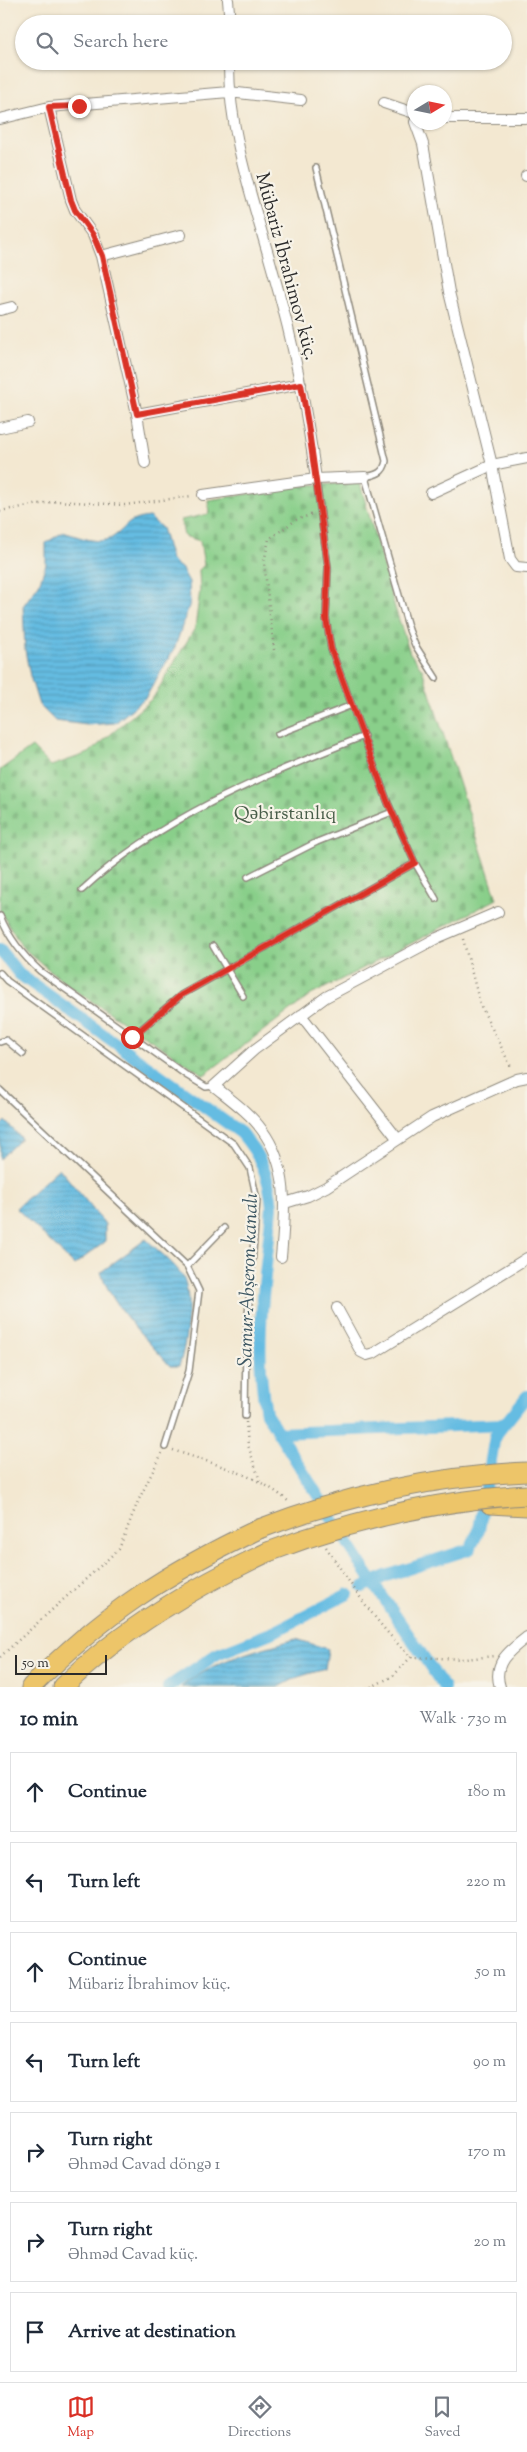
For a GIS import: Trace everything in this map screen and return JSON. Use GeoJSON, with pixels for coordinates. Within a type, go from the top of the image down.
{"type":"FeatureCollection","features":[{"type":"Feature","properties":{"kind":"highway"},"geometry":{"type":"LineString","coordinates":[[30,1687],[62,1654],[128,1602],[199,1558],[259,1529],[312,1509],[379,1491],[492,1474],[527,1472]]}},
{"type":"Feature","properties":{"kind":"highway"},"geometry":{"type":"LineString","coordinates":[[63,1687],[115,1642],[164,1608],[210,1580],[268,1552],[321,1532],[358,1521],[446,1503],[527,1495]]}},
{"type":"Feature","properties":{"kind":"highway"},"geometry":{"type":"LineString","coordinates":[[446,1503],[527,1506]]}},
{"type":"Feature","properties":{"kind":"street"},"geometry":{"type":"LineString","coordinates":[[228,0],[229,15]]}},
{"type":"Feature","properties":{"kind":"street","name":"Mübariz İbrahimov küç."},"geometry":{"type":"LineString","coordinates":[[229,70],[229,92],[249,189],[291,336],[301,384],[316,479]]}},
{"type":"Feature","properties":{"kind":"street"},"geometry":{"type":"LineString","coordinates":[[0,119],[49,107],[229,92],[300,100]]}},
{"type":"Feature","properties":{"kind":"street"},"geometry":{"type":"LineString","coordinates":[[384,103],[407,114]]}},
{"type":"Feature","properties":{"kind":"street"},"geometry":{"type":"LineString","coordinates":[[49,107],[71,200],[75,210],[93,235],[102,256],[137,414],[145,463]]}},
{"type":"Feature","properties":{"kind":"street"},"geometry":{"type":"LineString","coordinates":[[452,118],[527,118]]}},
{"type":"Feature","properties":{"kind":"street"},"geometry":{"type":"LineString","coordinates":[[418,130],[423,144],[449,292],[492,465],[510,559],[516,567],[527,568]]}},
{"type":"Feature","properties":{"kind":"street"},"geometry":{"type":"LineString","coordinates":[[102,256],[181,234]]}},
{"type":"Feature","properties":{"kind":"street"},"geometry":{"type":"LineString","coordinates":[[0,310],[12,307]]}},
{"type":"Feature","properties":{"kind":"street"},"geometry":{"type":"LineString","coordinates":[[137,414],[301,384]]}},
{"type":"Feature","properties":{"kind":"street"},"geometry":{"type":"LineString","coordinates":[[0,428],[28,422]]}},
{"type":"Feature","properties":{"kind":"street"},"geometry":{"type":"LineString","coordinates":[[431,492],[492,465],[527,458]]}},
{"type":"Feature","properties":{"kind":"street"},"geometry":{"type":"LineString","coordinates":[[203,494],[316,479],[365,477]]}},
{"type":"Feature","properties":{"kind":"street"},"geometry":{"type":"LineString","coordinates":[[281,1257],[285,1203],[282,1170],[262,1129],[214,1086],[254,1050],[326,997],[397,958],[498,912]]}},
{"type":"Feature","properties":{"kind":"street"},"geometry":{"type":"LineString","coordinates":[[301,1015],[398,1138]]}},
{"type":"Feature","properties":{"kind":"street"},"geometry":{"type":"LineString","coordinates":[[285,1203],[308,1196],[326,1187],[398,1138],[460,1103],[522,1078]]}},
{"type":"Feature","properties":{"kind":"street"},"geometry":{"type":"LineString","coordinates":[[337,1308],[361,1352],[367,1355],[374,1353],[527,1258]]}},
{"type":"Feature","properties":{"kind":"street"},"geometry":{"type":"LineString","coordinates":[[500,1687],[498,1668],[504,1655],[527,1637]]}},
{"type":"Feature","properties":{"kind":"lane"},"geometry":{"type":"LineString","coordinates":[[316,168],[386,461],[385,468],[379,474],[365,477],[409,630],[415,645],[436,678]]}},
{"type":"Feature","properties":{"kind":"lane"},"geometry":{"type":"LineString","coordinates":[[316,479],[328,572],[326,618],[331,649],[392,812],[415,863],[436,899]]}},
{"type":"Feature","properties":{"kind":"lane"},"geometry":{"type":"LineString","coordinates":[[278,734],[352,705]]}},
{"type":"Feature","properties":{"kind":"lane"},"geometry":{"type":"LineString","coordinates":[[82,890],[118,858],[180,819],[251,782],[364,736]]}},
{"type":"Feature","properties":{"kind":"lane"},"geometry":{"type":"LineString","coordinates":[[248,878],[317,842],[392,812]]}},
{"type":"Feature","properties":{"kind":"lane"},"geometry":{"type":"LineString","coordinates":[[132,1037],[181,995],[228,971],[304,925],[415,863]]}},
{"type":"Feature","properties":{"kind":"lane"},"geometry":{"type":"LineString","coordinates":[[0,916],[11,939],[26,958],[40,971],[199,1084],[206,1087],[214,1086]]}},
{"type":"Feature","properties":{"kind":"lane"},"geometry":{"type":"LineString","coordinates":[[214,946],[243,996]]}},
{"type":"Feature","properties":{"kind":"lane"},"geometry":{"type":"LineString","coordinates":[[0,973],[7,981],[234,1144],[244,1156],[250,1168],[257,1200],[246,1341],[245,1416]]}},
{"type":"Feature","properties":{"kind":"lane"},"geometry":{"type":"LineString","coordinates":[[0,1042],[6,1040],[12,1043],[23,1054]]}},
{"type":"Feature","properties":{"kind":"lane"},"geometry":{"type":"LineString","coordinates":[[0,1090],[187,1266],[199,1291],[189,1371],[165,1447]]}},
{"type":"Feature","properties":{"kind":"lane"},"geometry":{"type":"LineString","coordinates":[[187,1266],[224,1228]]}},
{"type":"Feature","properties":{"kind":"path"},"geometry":{"type":"LineString","coordinates":[[0,511],[57,501],[125,504],[203,494]]}},
{"type":"Feature","properties":{"kind":"path"},"geometry":{"type":"LineString","coordinates":[[274,650],[264,562],[268,539],[296,520],[319,512]]}},
{"type":"Feature","properties":{"kind":"path"},"geometry":{"type":"LineString","coordinates":[[460,928],[480,1004],[522,1078]]}},
{"type":"Feature","properties":{"kind":"path"},"geometry":{"type":"LineString","coordinates":[[245,1416],[248,1445],[260,1481]]}},
{"type":"Feature","properties":{"kind":"path"},"geometry":{"type":"LineString","coordinates":[[0,1657],[119,1549],[139,1500],[165,1447],[260,1481],[280,1493],[291,1504]]}},
{"type":"Feature","properties":{"kind":"path"},"geometry":{"type":"LineString","coordinates":[[324,1544],[360,1597],[395,1641],[411,1657],[465,1659],[504,1655]]}},
{"type":"Feature","properties":{"kind":"path"},"geometry":{"type":"LineString","coordinates":[[371,1687],[393,1676],[411,1657]]}},
{"type":"Feature","properties":{"kind":"green space","name":"Qəbirstanlıq"},"geometry":{"type":"Polygon","coordinates":[[[360,483],[395,608],[410,653],[422,669],[497,899],[311,995],[204,1075],[67,985],[22,947],[0,910],[0,770],[32,747],[51,766],[89,753],[153,698],[195,628],[200,590],[199,570],[204,565],[200,541],[184,536],[181,520],[209,514],[208,500],[309,485],[360,483]]]}},
{"type":"Feature","properties":{"kind":"water"},"geometry":{"type":"Polygon","coordinates":[[[149,517],[162,528],[171,560],[182,569],[189,582],[190,603],[175,647],[146,697],[115,723],[87,725],[55,721],[39,705],[30,676],[25,650],[23,606],[39,584],[46,564],[46,543],[63,532],[88,539],[108,540],[132,521],[149,517]]]}},
{"type":"Feature","properties":{"kind":"water"},"geometry":{"type":"Polygon","coordinates":[[[5,1121],[21,1138],[0,1159],[0,1126],[5,1121]]]}},
{"type":"Feature","properties":{"kind":"water"},"geometry":{"type":"Polygon","coordinates":[[[59,1168],[105,1224],[105,1242],[74,1265],[16,1208],[59,1168]]]}},
{"type":"Feature","properties":{"kind":"water"},"geometry":{"type":"Polygon","coordinates":[[[146,1239],[174,1265],[186,1284],[188,1320],[179,1366],[170,1366],[121,1310],[106,1285],[101,1272],[146,1239]]]}},
{"type":"Feature","properties":{"kind":"water"},"geometry":{"type":"Polygon","coordinates":[[[296,1639],[328,1649],[325,1669],[298,1677],[279,1687],[181,1687],[207,1670],[235,1657],[296,1639]]]}},
{"type":"Feature","properties":{"kind":"waterway","name":"Samur-Abşeron kanalı"},"geometry":{"type":"LineString","coordinates":[[0,950],[19,974],[241,1133],[259,1158],[269,1186],[272,1207],[261,1336],[262,1388],[266,1413],[364,1569],[444,1687]]}},
{"type":"Feature","properties":{"kind":"waterway"},"geometry":{"type":"LineString","coordinates":[[363,1587],[386,1576],[470,1549],[479,1530],[495,1436],[527,1396]]}},
{"type":"Feature","properties":{"kind":"waterway"},"geometry":{"type":"LineString","coordinates":[[278,1433],[505,1424]]}},
{"type":"Feature","properties":{"kind":"waterway"},"geometry":{"type":"LineString","coordinates":[[168,1687],[217,1654],[276,1631],[348,1594]]}},
{"type":"Feature","properties":{"kind":"route"},"geometry":{"type":"LineString","coordinates":[[79,106],[49,107],[71,200],[75,210],[86,222],[102,256],[137,414],[301,384],[328,567],[326,618],[331,649],[388,803],[415,863],[304,925],[228,971],[181,995],[132,1037]]}}]}
